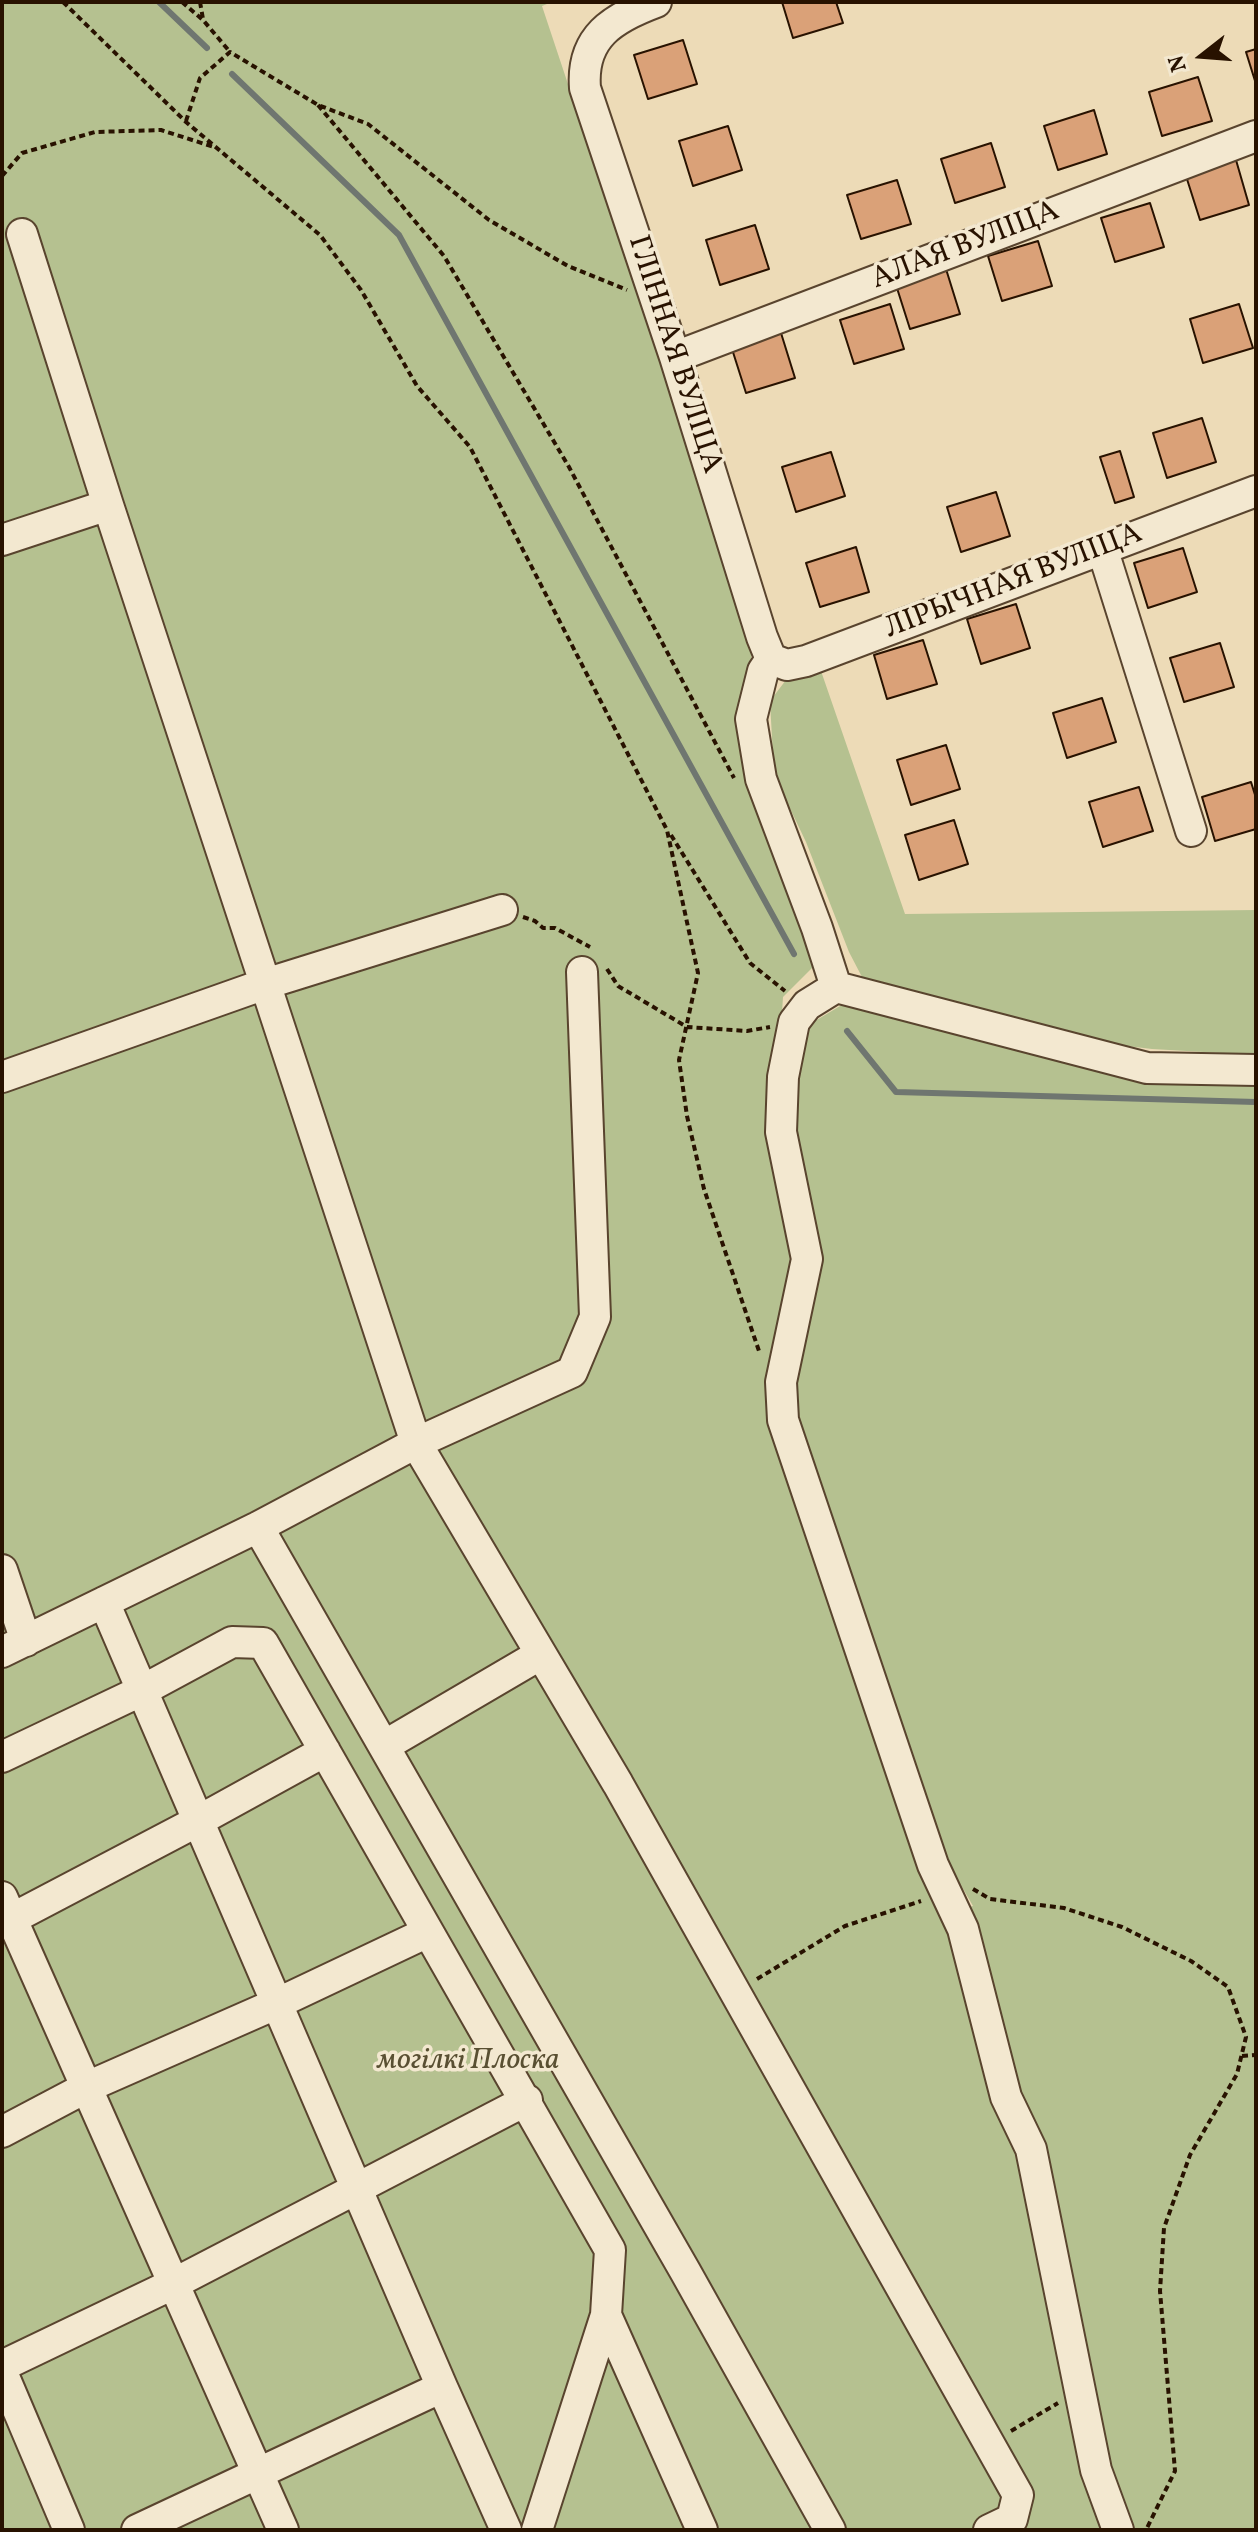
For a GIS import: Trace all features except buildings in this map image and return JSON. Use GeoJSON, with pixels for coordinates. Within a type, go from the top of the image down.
{"type":"FeatureCollection","features":[{"type":"Feature","properties":{"kind":"street","name":"ГЛІННАЯ ВУЛІЦА"},"geometry":{"type":"LineString","coordinates":[[656,2],[636,9],[605,28],[589,50],[584,74],[585,88],[771,659]]}},
{"type":"Feature","properties":{"kind":"street","name":"АЛАЯ ВУЛІЦА"},"geometry":{"type":"LineString","coordinates":[[675,357],[1256,136]]}},
{"type":"Feature","properties":{"kind":"street"},"geometry":{"type":"LineString","coordinates":[[22,234],[416,1443],[618,1784],[1018,2495],[1012,2519],[989,2530]]}},
{"type":"Feature","properties":{"kind":"street","name":"ЛІРЫЧНАЯ ВУЛІЦА"},"geometry":{"type":"LineString","coordinates":[[771,659],[787,665],[806,661],[1256,491]]}},
{"type":"Feature","properties":{"kind":"street"},"geometry":{"type":"LineString","coordinates":[[2,540],[108,505]]}},
{"type":"Feature","properties":{"kind":"street"},"geometry":{"type":"LineString","coordinates":[[1103,551],[1191,831]]}},
{"type":"Feature","properties":{"kind":"street"},"geometry":{"type":"LineString","coordinates":[[771,659],[763,671],[751,719],[761,779],[836,987]]}},
{"type":"Feature","properties":{"kind":"street"},"geometry":{"type":"LineString","coordinates":[[2,1077],[265,984],[502,910]]}},
{"type":"Feature","properties":{"kind":"street"},"geometry":{"type":"LineString","coordinates":[[2,1570],[14,1646],[258,1527],[416,1443],[572,1372],[595,1317],[582,972]]}},
{"type":"Feature","properties":{"kind":"street"},"geometry":{"type":"LineString","coordinates":[[836,987],[801,1014],[783,1077],[781,1132],[807,1259],[781,1382],[783,1420],[933,1865],[957,1890],[963,1929],[1006,2097],[1031,2149],[1096,2470],[1118,2530]]}},
{"type":"Feature","properties":{"kind":"street"},"geometry":{"type":"LineString","coordinates":[[836,987],[1147,1068],[1256,1070]]}},
{"type":"Feature","properties":{"kind":"street"},"geometry":{"type":"LineString","coordinates":[[258,1527],[830,2530]]}},
{"type":"Feature","properties":{"kind":"street"},"geometry":{"type":"LineString","coordinates":[[104,1602],[506,2530]]}},
{"type":"Feature","properties":{"kind":"street"},"geometry":{"type":"LineString","coordinates":[[2,1757],[143,1690],[232,1642],[263,1643],[610,2250],[606,2315],[537,2530]]}},
{"type":"Feature","properties":{"kind":"street"},"geometry":{"type":"LineString","coordinates":[[384,1746],[541,1654]]}},
{"type":"Feature","properties":{"kind":"street"},"geometry":{"type":"LineString","coordinates":[[283,2530],[87,2087],[5,1913],[198,1821],[325,1751]]}},
{"type":"Feature","properties":{"kind":"street"},"geometry":{"type":"LineString","coordinates":[[2,2132],[87,2087],[278,2003],[428,1932]]}},
{"type":"Feature","properties":{"kind":"street"},"geometry":{"type":"LineString","coordinates":[[69,2530],[2,2369],[527,2100]]}},
{"type":"Feature","properties":{"kind":"street"},"geometry":{"type":"LineString","coordinates":[[606,2315],[702,2530]]}},
{"type":"Feature","properties":{"kind":"street"},"geometry":{"type":"LineString","coordinates":[[137,2530],[442,2387]]}},
{"type":"Feature","properties":{"kind":"path"},"geometry":{"type":"LineString","coordinates":[[63,2],[186,122],[320,235],[361,290],[417,386],[470,447],[667,830],[750,963],[801,1014],[747,1031],[687,1027]]}},
{"type":"Feature","properties":{"kind":"path"},"geometry":{"type":"LineString","coordinates":[[182,2],[203,20],[230,52],[318,105],[368,124],[489,220],[555,259],[656,301]]}},
{"type":"Feature","properties":{"kind":"path"},"geometry":{"type":"LineString","coordinates":[[200,2],[203,20]]}},
{"type":"Feature","properties":{"kind":"path"},"geometry":{"type":"LineString","coordinates":[[186,122],[200,78],[230,52]]}},
{"type":"Feature","properties":{"kind":"path"},"geometry":{"type":"LineString","coordinates":[[318,105],[444,256],[569,467],[741,791]]}},
{"type":"Feature","properties":{"kind":"path"},"geometry":{"type":"LineString","coordinates":[[2,176],[22,153],[95,132],[161,130],[216,147]]}},
{"type":"Feature","properties":{"kind":"path"},"geometry":{"type":"LineString","coordinates":[[667,830],[698,973],[679,1060],[690,1131],[704,1189],[763,1362]]}},
{"type":"Feature","properties":{"kind":"path"},"geometry":{"type":"LineString","coordinates":[[735,1993],[845,1926],[957,1890],[990,1899],[1064,1908],[1122,1927],[1191,1961],[1228,1987],[1246,2037],[1242,2056],[1237,2074],[1190,2155],[1164,2228],[1160,2291],[1175,2471],[1146,2530]]}},
{"type":"Feature","properties":{"kind":"path"},"geometry":{"type":"LineString","coordinates":[[1242,2056],[1256,2055]]}},
{"type":"Feature","properties":{"kind":"path"},"geometry":{"type":"LineString","coordinates":[[989,2444],[1052,2408],[1079,2387]]}},
{"type":"Feature","properties":{"kind":"green space","name":"могілкі Плоска"},"geometry":{"type":"Polygon","coordinates":[[[2,2],[552,2],[542,6],[754,643],[739,718],[747,766],[817,963],[783,997],[774,1078],[772,1131],[797,1266],[776,1349],[768,1414],[915,1846],[943,1914],[973,1906],[936,1842],[792,1419],[796,1358],[818,1271],[794,1134],[794,1061],[810,1024],[845,1003],[855,1002],[1158,1079],[1256,1081],[1256,2530],[1125,2530],[1104,2463],[1059,2216],[1033,2126],[1010,2128],[1057,2343],[1107,2530],[2,2530],[2,2]]]}},
{"type":"Feature","properties":{"kind":"green space"},"geometry":{"type":"Polygon","coordinates":[[[821,671],[905,914],[1256,910],[1256,1055],[1093,1042],[906,994],[862,977],[849,952],[806,842],[774,775],[770,701],[789,676],[821,671]]]}},
{"type":"Feature","properties":{"kind":"waterway"},"geometry":{"type":"LineString","coordinates":[[159,2],[207,48]]}},
{"type":"Feature","properties":{"kind":"waterway"},"geometry":{"type":"LineString","coordinates":[[232,74],[399,235],[794,954]]}},
{"type":"Feature","properties":{"kind":"waterway"},"geometry":{"type":"LineString","coordinates":[[847,1031],[896,1092],[1256,1102]]}}]}
